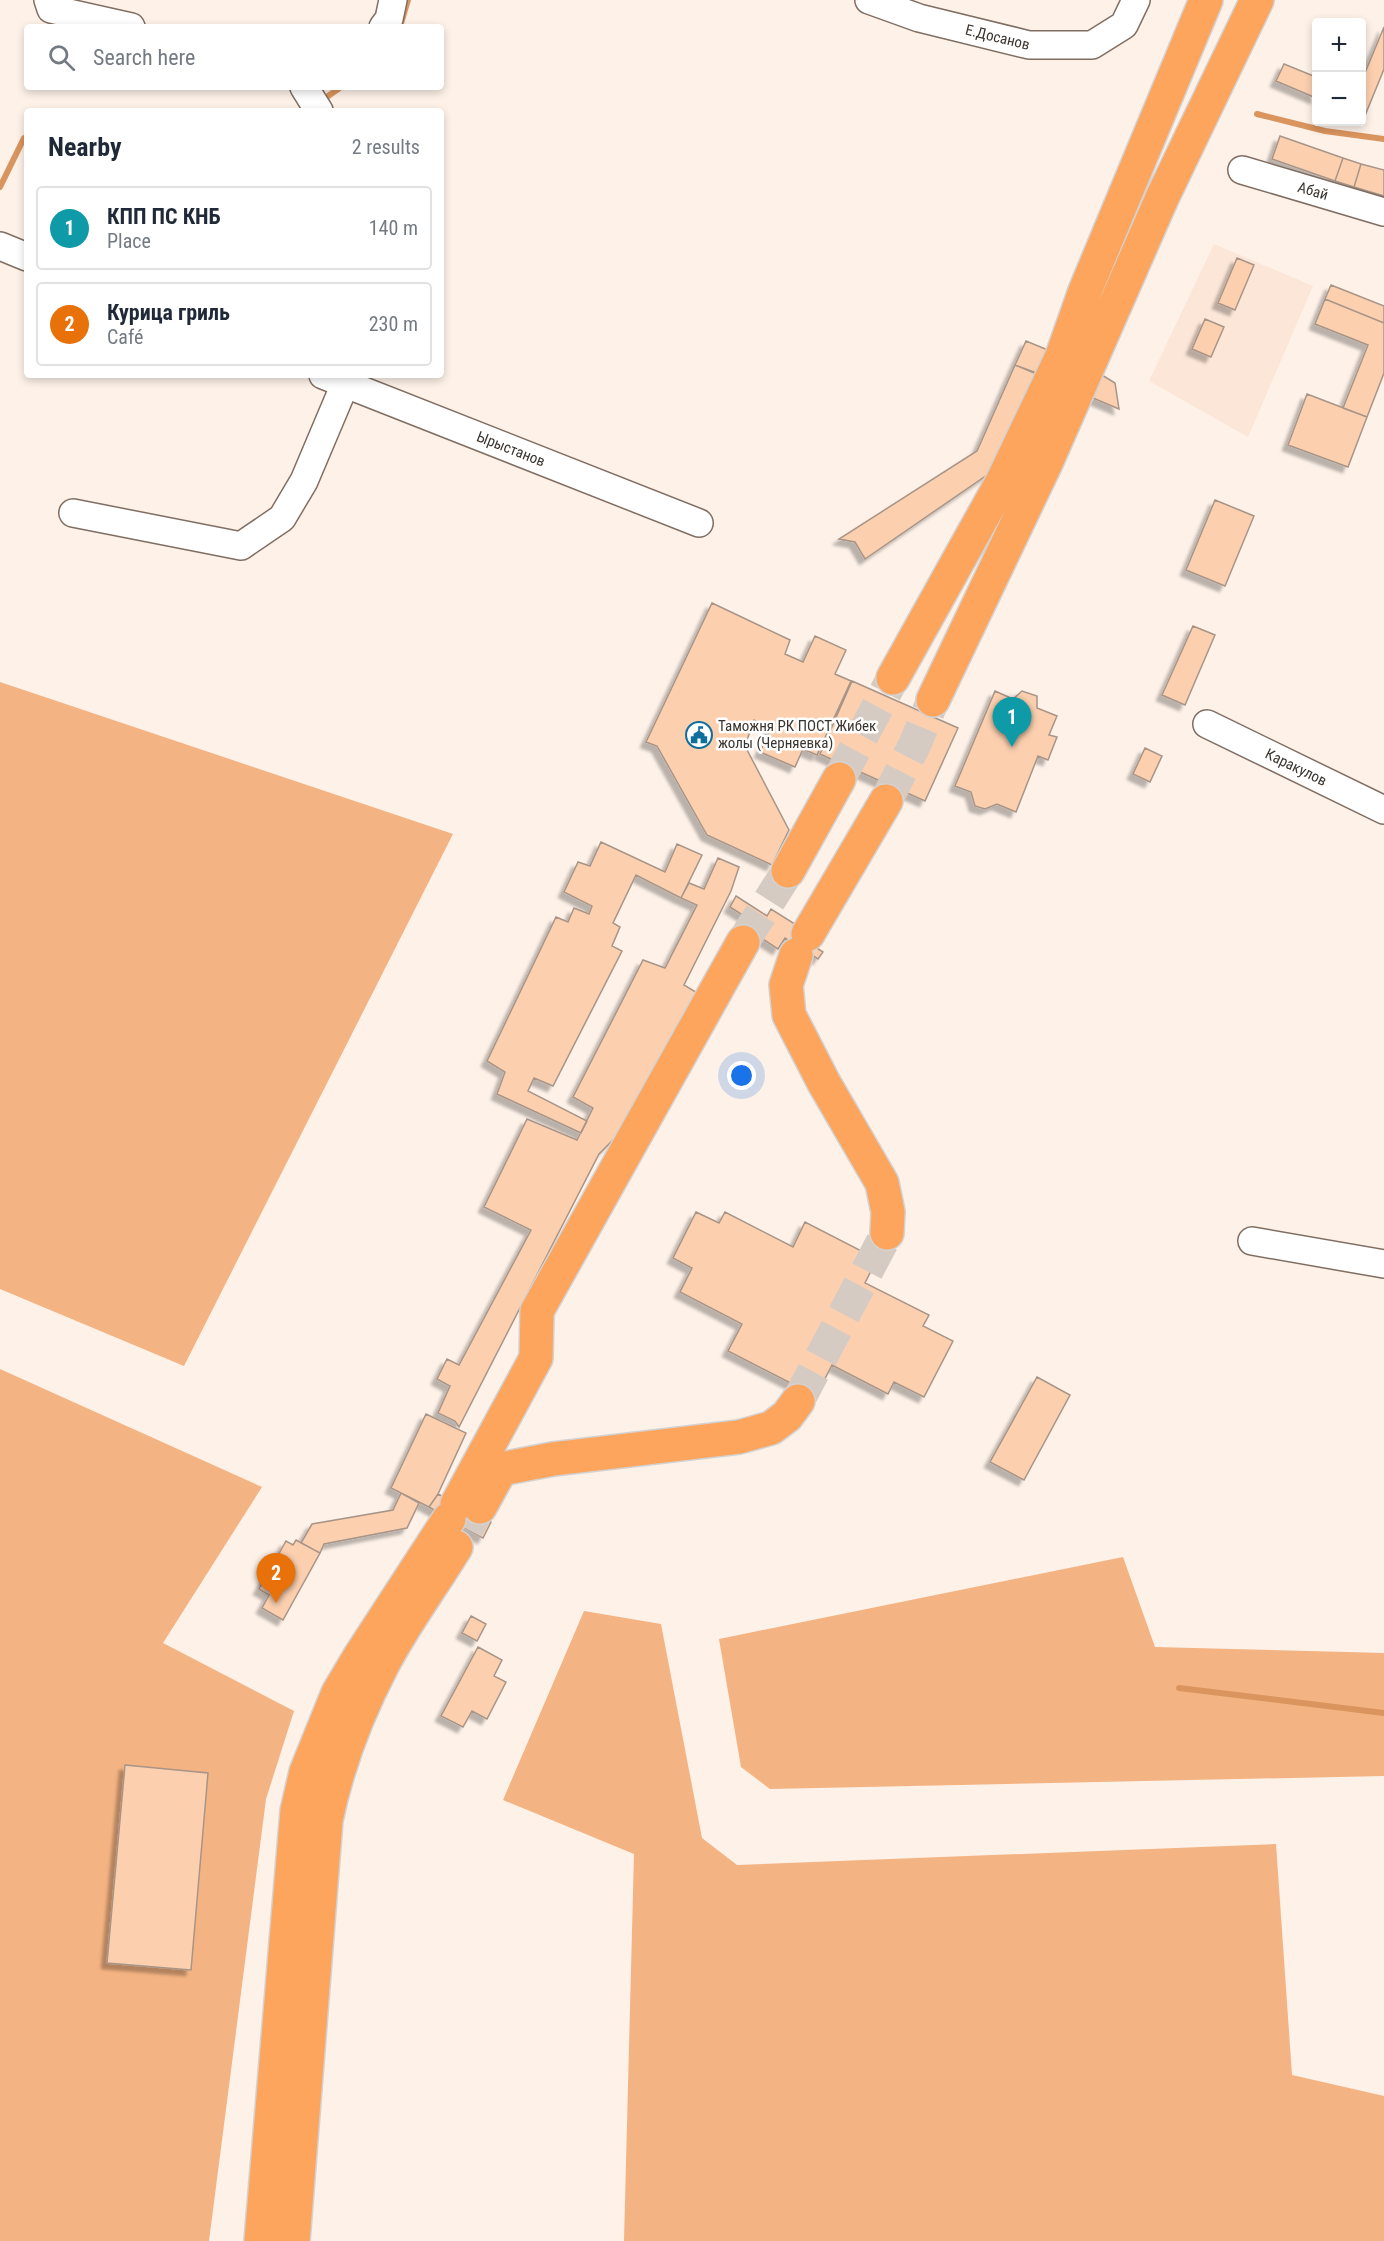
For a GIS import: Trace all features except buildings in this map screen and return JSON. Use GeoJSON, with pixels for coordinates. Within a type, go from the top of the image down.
{"type":"FeatureCollection","features":[{"type":"Feature","properties":{"kind":"highway"},"geometry":{"type":"LineString","coordinates":[[893,678],[1002,482],[1062,356],[1085,291],[1114,227],[1206,0]]}},
{"type":"Feature","properties":{"kind":"highway"},"geometry":{"type":"LineString","coordinates":[[933,700],[1046,463],[1145,238],[1257,0]]}},
{"type":"Feature","properties":{"kind":"highway"},"geometry":{"type":"LineString","coordinates":[[1114,227],[1145,238]]}},
{"type":"Feature","properties":{"kind":"highway"},"geometry":{"type":"LineString","coordinates":[[788,872],[839,779]]}},
{"type":"Feature","properties":{"kind":"highway"},"geometry":{"type":"LineString","coordinates":[[886,801],[802,945],[786,985],[789,1015],[824,1083],[882,1183],[888,1212],[887,1233]]}},
{"type":"Feature","properties":{"kind":"highway"},"geometry":{"type":"LineString","coordinates":[[293,2241],[326,1820],[333,1784],[354,1725],[383,1664],[462,1516],[536,1358],[537,1311],[743,942]]}},
{"type":"Feature","properties":{"kind":"highway"},"geometry":{"type":"LineString","coordinates":[[261,2241],[297,1811],[306,1772],[338,1693],[462,1516],[501,1469],[553,1459],[739,1437],[771,1428],[787,1416],[798,1401]]}},
{"type":"Feature","properties":{"kind":"street"},"geometry":{"type":"LineString","coordinates":[[48,0],[51,9],[118,24]]}},
{"type":"Feature","properties":{"kind":"street"},"geometry":{"type":"LineString","coordinates":[[385,24],[389,19],[393,0]]}},
{"type":"Feature","properties":{"kind":"street","name":"Е.Досанов"},"geometry":{"type":"LineString","coordinates":[[869,0],[920,18],[1029,45],[1092,45],[1124,25],[1136,0]]}},
{"type":"Feature","properties":{"kind":"street"},"geometry":{"type":"LineString","coordinates":[[306,90],[317,108]]}},
{"type":"Feature","properties":{"kind":"street","name":"Абай"},"geometry":{"type":"LineString","coordinates":[[1242,170],[1384,212]]}},
{"type":"Feature","properties":{"kind":"street"},"geometry":{"type":"LineString","coordinates":[[0,246],[24,256]]}},
{"type":"Feature","properties":{"kind":"street"},"geometry":{"type":"LineString","coordinates":[[73,513],[241,546],[282,518],[304,481],[334,379]]}},
{"type":"Feature","properties":{"kind":"street","name":"Ырыстанов"},"geometry":{"type":"LineString","coordinates":[[334,379],[699,523]]}},
{"type":"Feature","properties":{"kind":"street","name":"Каракулов"},"geometry":{"type":"LineString","coordinates":[[1207,724],[1384,810]]}},
{"type":"Feature","properties":{"kind":"street"},"geometry":{"type":"LineString","coordinates":[[1252,1241],[1384,1263]]}},
{"type":"Feature","properties":{"kind":"shaded area"},"geometry":{"type":"Polygon","coordinates":[[[1214,244],[1313,286],[1248,437],[1149,381],[1214,244]]]}},
{"type":"Feature","properties":{"kind":"shaded area"},"geometry":{"type":"Polygon","coordinates":[[[0,682],[453,834],[184,1366],[0,1289],[0,682]]]}},
{"type":"Feature","properties":{"kind":"shaded area"},"geometry":{"type":"Polygon","coordinates":[[[0,1369],[262,1487],[163,1643],[294,1711],[266,1799],[209,2241],[0,2241],[0,1369]]]}},
{"type":"Feature","properties":{"kind":"shaded area"},"geometry":{"type":"Polygon","coordinates":[[[1123,1557],[1155,1647],[1384,1653],[1384,1776],[770,1789],[741,1767],[719,1639],[1123,1557]]]}},
{"type":"Feature","properties":{"kind":"shaded area"},"geometry":{"type":"Polygon","coordinates":[[[584,1611],[661,1624],[702,1838],[737,1865],[1276,1844],[1292,2075],[1384,2096],[1384,2241],[624,2241],[634,1854],[503,1800],[584,1611]]]}},
{"type":"Feature","properties":{"kind":"waterway"},"geometry":{"type":"LineString","coordinates":[[401,24],[408,0]]}},
{"type":"Feature","properties":{"kind":"waterway"},"geometry":{"type":"LineString","coordinates":[[321,101],[337,90]]}},
{"type":"Feature","properties":{"kind":"waterway"},"geometry":{"type":"LineString","coordinates":[[1257,114],[1325,131],[1384,139]]}},
{"type":"Feature","properties":{"kind":"waterway"},"geometry":{"type":"LineString","coordinates":[[0,187],[24,138]]}},
{"type":"Feature","properties":{"kind":"waterway"},"geometry":{"type":"LineString","coordinates":[[1179,1688],[1384,1713]]}},
{"type":"Feature","properties":{"kind":"tunnel"},"geometry":{"type":"LineString","coordinates":[[839,779],[893,678]]}},
{"type":"Feature","properties":{"kind":"tunnel"},"geometry":{"type":"LineString","coordinates":[[886,801],[915,744],[933,700]]}},
{"type":"Feature","properties":{"kind":"tunnel"},"geometry":{"type":"LineString","coordinates":[[743,942],[788,871]]}},
{"type":"Feature","properties":{"kind":"tunnel"},"geometry":{"type":"LineString","coordinates":[[798,1401],[887,1233]]}},
{"type":"Feature","properties":{"kind":"tunnel"},"geometry":{"type":"LineString","coordinates":[[467,1529],[475,1514]]}},
{"type":"Feature","properties":{"kind":"place","name":"Таможня РК ПОСТ Жибек жолы (Черняевка)"},"geometry":{"type":"Point","coordinates":[699,735]}},
{"type":"Feature","properties":{"kind":"place","name":"КПП ПС КНБ"},"geometry":{"type":"Point","coordinates":[1012,747]}},
{"type":"Feature","properties":{"kind":"place","name":"Курица гриль"},"geometry":{"type":"Point","coordinates":[276,1603]}}]}
